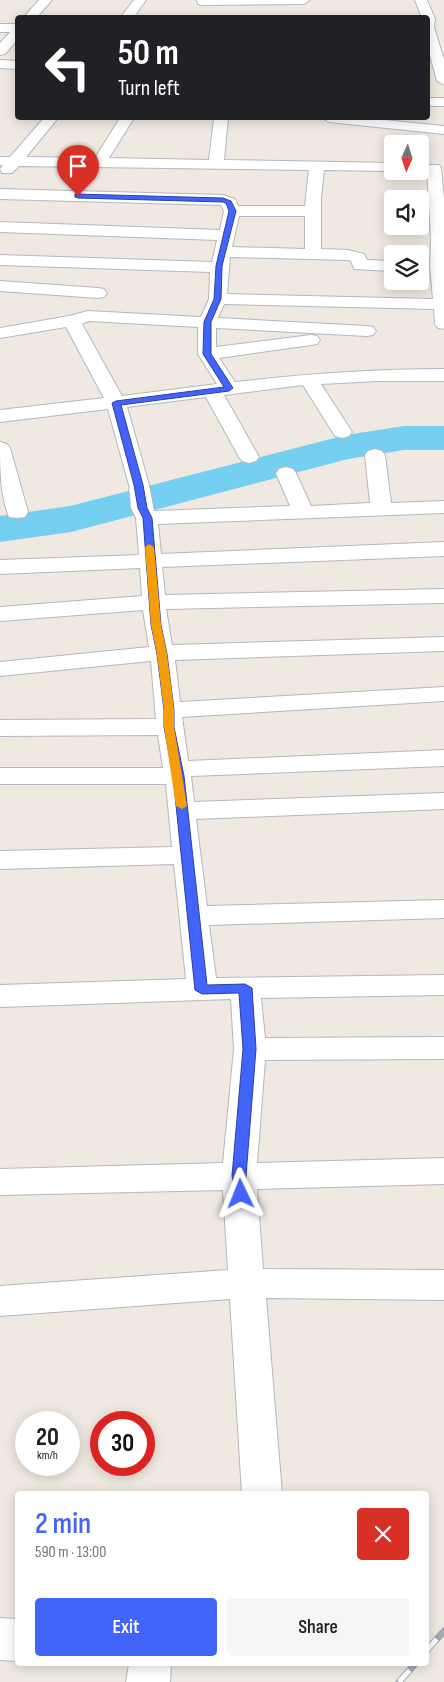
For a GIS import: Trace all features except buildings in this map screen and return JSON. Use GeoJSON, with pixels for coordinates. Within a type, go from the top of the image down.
{"type":"FeatureCollection","features":[{"type":"Feature","properties":{"kind":"street"},"geometry":{"type":"LineString","coordinates":[[32,15],[46,0]]}},
{"type":"Feature","properties":{"kind":"street"},"geometry":{"type":"LineString","coordinates":[[128,15],[140,0]]}},
{"type":"Feature","properties":{"kind":"street"},"geometry":{"type":"LineString","coordinates":[[201,4],[304,0]]}},
{"type":"Feature","properties":{"kind":"street"},"geometry":{"type":"LineString","coordinates":[[421,0],[425,15]]}},
{"type":"Feature","properties":{"kind":"street"},"geometry":{"type":"LineString","coordinates":[[430,23],[444,19]]}},
{"type":"Feature","properties":{"kind":"street"},"geometry":{"type":"LineString","coordinates":[[0,28],[15,29]]}},
{"type":"Feature","properties":{"kind":"street"},"geometry":{"type":"LineString","coordinates":[[430,28],[438,42],[443,74]]}},
{"type":"Feature","properties":{"kind":"street"},"geometry":{"type":"LineString","coordinates":[[0,52],[15,33]]}},
{"type":"Feature","properties":{"kind":"street"},"geometry":{"type":"LineString","coordinates":[[0,64],[15,65]]}},
{"type":"Feature","properties":{"kind":"street"},"geometry":{"type":"LineString","coordinates":[[430,102],[444,102]]}},
{"type":"Feature","properties":{"kind":"street"},"geometry":{"type":"LineString","coordinates":[[0,177],[7,161],[49,120]]}},
{"type":"Feature","properties":{"kind":"street"},"geometry":{"type":"LineString","coordinates":[[100,161],[126,120]]}},
{"type":"Feature","properties":{"kind":"street"},"geometry":{"type":"LineString","coordinates":[[216,164],[221,120]]}},
{"type":"Feature","properties":{"kind":"street"},"geometry":{"type":"LineString","coordinates":[[348,120],[444,130]]}},
{"type":"Feature","properties":{"kind":"street"},"geometry":{"type":"LineString","coordinates":[[7,161],[384,167]]}},
{"type":"Feature","properties":{"kind":"street"},"geometry":{"type":"LineString","coordinates":[[313,255],[312,211],[314,182],[318,166]]}},
{"type":"Feature","properties":{"kind":"street"},"geometry":{"type":"LineString","coordinates":[[433,168],[439,240],[438,266],[444,324]]}},
{"type":"Feature","properties":{"kind":"street"},"geometry":{"type":"LineString","coordinates":[[0,194],[223,200],[229,202],[232,211],[221,259],[218,299],[207,322],[207,354],[249,458]]}},
{"type":"Feature","properties":{"kind":"street"},"geometry":{"type":"LineString","coordinates":[[232,211],[312,211]]}},
{"type":"Feature","properties":{"kind":"street"},"geometry":{"type":"LineString","coordinates":[[0,227],[228,235]]}},
{"type":"Feature","properties":{"kind":"street"},"geometry":{"type":"LineString","coordinates":[[0,260],[109,265],[313,255],[356,256],[360,265],[384,266]]}},
{"type":"Feature","properties":{"kind":"street"},"geometry":{"type":"LineString","coordinates":[[80,319],[98,293],[109,265]]}},
{"type":"Feature","properties":{"kind":"street"},"geometry":{"type":"LineString","coordinates":[[429,266],[438,266]]}},
{"type":"Feature","properties":{"kind":"street"},"geometry":{"type":"LineString","coordinates":[[0,286],[98,293]]}},
{"type":"Feature","properties":{"kind":"street"},"geometry":{"type":"LineString","coordinates":[[218,299],[442,304]]}},
{"type":"Feature","properties":{"kind":"street"},"geometry":{"type":"LineString","coordinates":[[80,319],[116,403],[145,513],[154,602],[178,773],[202,990]]}},
{"type":"Feature","properties":{"kind":"street"},"geometry":{"type":"LineString","coordinates":[[0,332],[80,319],[207,322],[367,331],[207,354]]}},
{"type":"Feature","properties":{"kind":"street"},"geometry":{"type":"LineString","coordinates":[[0,416],[308,379],[444,374]]}},
{"type":"Feature","properties":{"kind":"street"},"geometry":{"type":"LineString","coordinates":[[308,379],[342,432]]}},
{"type":"Feature","properties":{"kind":"street"},"geometry":{"type":"LineString","coordinates":[[0,448],[17,512]]}},
{"type":"Feature","properties":{"kind":"street"},"geometry":{"type":"LineString","coordinates":[[375,455],[381,509]]}},
{"type":"Feature","properties":{"kind":"street"},"geometry":{"type":"LineString","coordinates":[[286,473],[303,512]]}},
{"type":"Feature","properties":{"kind":"street"},"geometry":{"type":"LineString","coordinates":[[145,513],[303,512],[444,507]]}},
{"type":"Feature","properties":{"kind":"street"},"geometry":{"type":"LineString","coordinates":[[0,567],[444,549]]}},
{"type":"Feature","properties":{"kind":"street"},"geometry":{"type":"LineString","coordinates":[[0,614],[154,602],[444,596]]}},
{"type":"Feature","properties":{"kind":"street"},"geometry":{"type":"LineString","coordinates":[[0,669],[162,654],[444,644]]}},
{"type":"Feature","properties":{"kind":"street"},"geometry":{"type":"LineString","coordinates":[[0,728],[169,718],[444,694]]}},
{"type":"Feature","properties":{"kind":"street"},"geometry":{"type":"LineString","coordinates":[[0,776],[178,773],[444,758]]}},
{"type":"Feature","properties":{"kind":"street"},"geometry":{"type":"LineString","coordinates":[[182,811],[444,800]]}},
{"type":"Feature","properties":{"kind":"street"},"geometry":{"type":"LineString","coordinates":[[0,860],[187,855]]}},
{"type":"Feature","properties":{"kind":"street"},"geometry":{"type":"LineString","coordinates":[[194,916],[444,909]]}},
{"type":"Feature","properties":{"kind":"street"},"geometry":{"type":"LineString","coordinates":[[0,996],[245,988],[444,985]]}},
{"type":"Feature","properties":{"kind":"street"},"geometry":{"type":"LineString","coordinates":[[245,988],[250,1049],[239,1176],[262,1491]]}},
{"type":"Feature","properties":{"kind":"street"},"geometry":{"type":"LineString","coordinates":[[250,1049],[444,1048]]}},
{"type":"Feature","properties":{"kind":"street"},"geometry":{"type":"LineString","coordinates":[[0,1182],[444,1171]]}},
{"type":"Feature","properties":{"kind":"street"},"geometry":{"type":"LineString","coordinates":[[0,1301],[248,1283],[444,1285]]}},
{"type":"Feature","properties":{"kind":"street"},"geometry":{"type":"LineString","coordinates":[[0,1639],[15,1640]]}},
{"type":"Feature","properties":{"kind":"street"},"geometry":{"type":"LineString","coordinates":[[148,1682],[150,1666]]}},
{"type":"Feature","properties":{"kind":"waterway"},"geometry":{"type":"LineString","coordinates":[[0,529],[71,519],[346,447],[404,438],[444,438]]}},
{"type":"Feature","properties":{"kind":"railway"},"geometry":{"type":"LineString","coordinates":[[429,1648],[444,1631]]}},
{"type":"Feature","properties":{"kind":"railway"},"geometry":{"type":"LineString","coordinates":[[399,1682],[413,1666]]}},
{"type":"Feature","properties":{"kind":"slow traffic"},"geometry":{"type":"LineString","coordinates":[[149,547],[156,625],[162,654],[169,710],[169,727],[182,806]]}},
{"type":"Feature","properties":{"kind":"route"},"geometry":{"type":"LineString","coordinates":[[78,196],[223,200],[229,202],[232,211],[228,235],[219,266],[218,299],[207,322],[207,354],[229,388],[116,403],[139,485],[142,508],[147,518],[156,625],[162,654],[169,710],[169,727],[178,776],[202,990],[245,988],[250,1049],[239,1176],[241,1194]]}}]}
